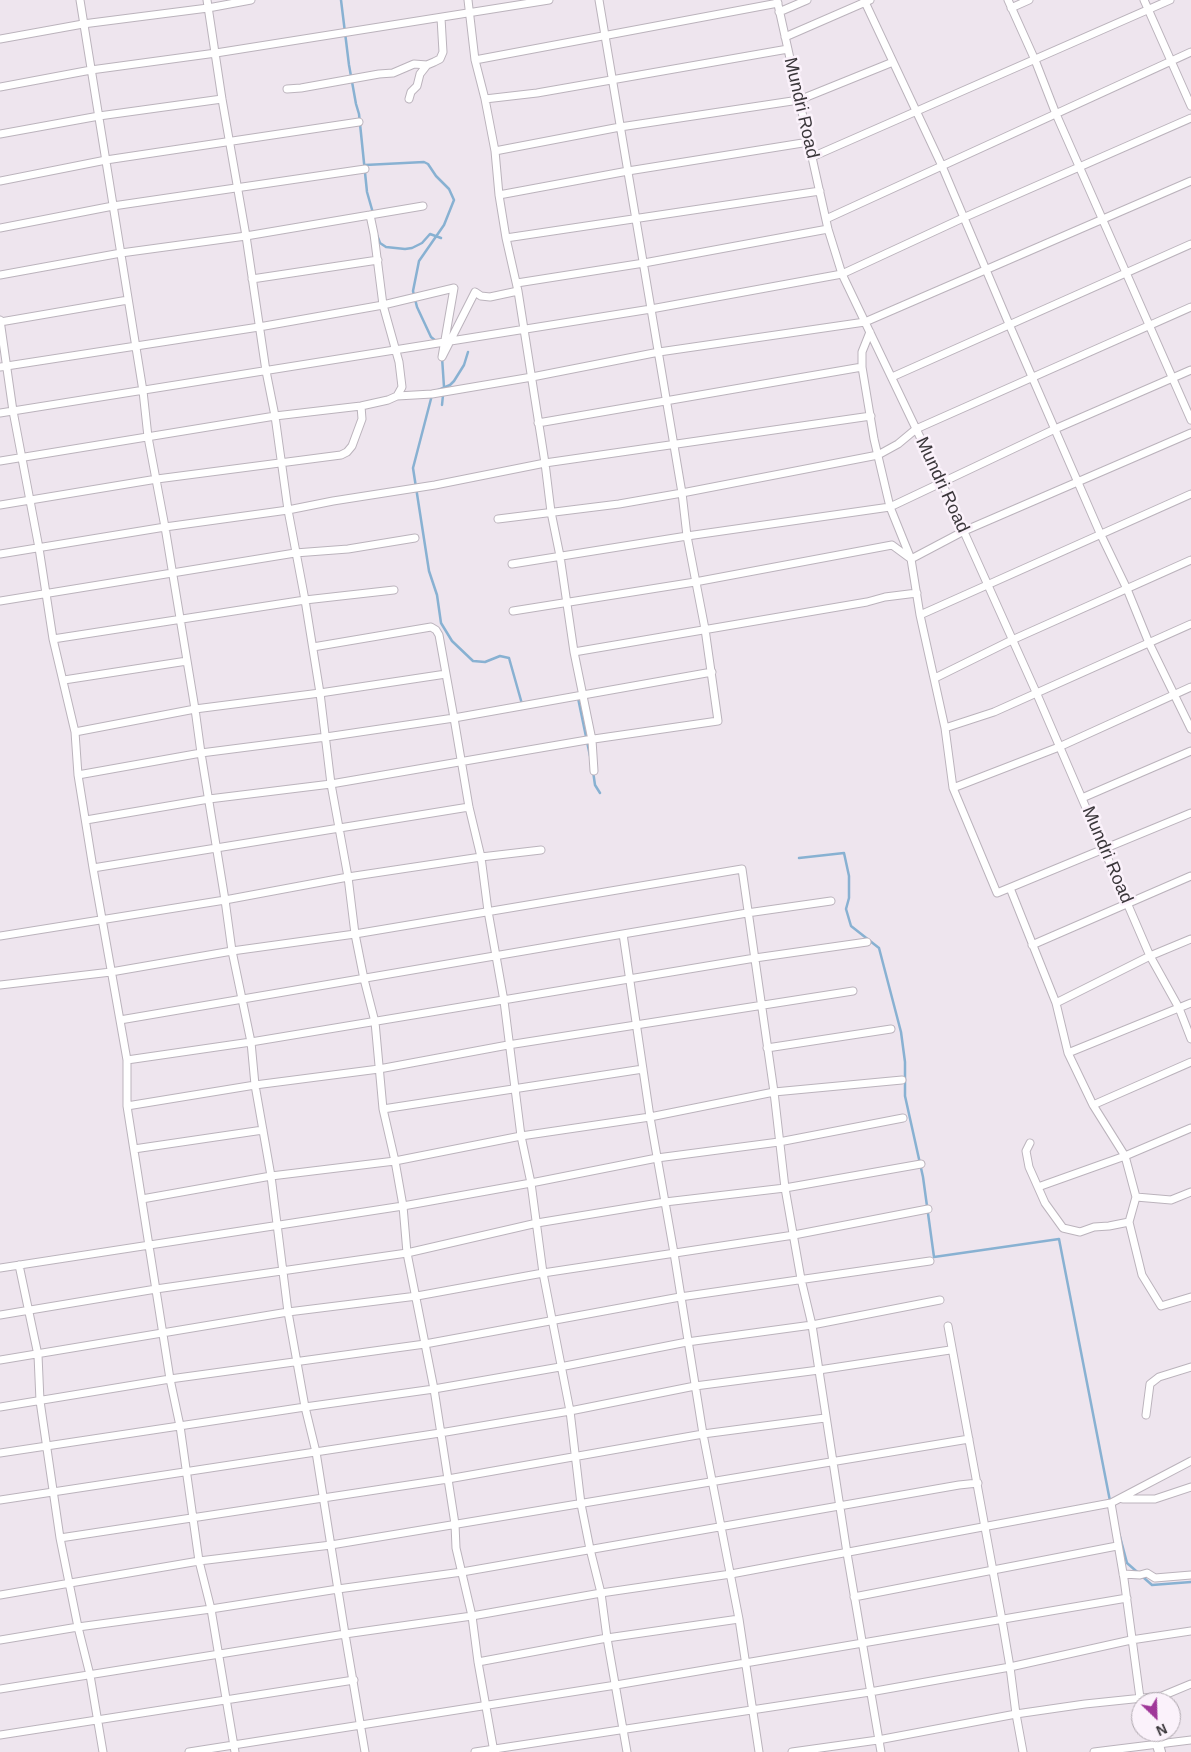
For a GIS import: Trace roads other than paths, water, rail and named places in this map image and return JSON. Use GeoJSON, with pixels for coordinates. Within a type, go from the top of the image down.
{"type":"FeatureCollection","features":[{"type":"Feature","properties":{"kind":"street"},"geometry":{"type":"LineString","coordinates":[[80,0],[136,344],[148,437],[166,527],[226,900],[232,951],[251,1042],[255,1086],[271,1176],[288,1312],[305,1407],[316,1452],[366,1752]]}},
{"type":"Feature","properties":{"kind":"street"},"geometry":{"type":"LineString","coordinates":[[0,39],[208,4],[251,0]]}},
{"type":"Feature","properties":{"kind":"street"},"geometry":{"type":"LineString","coordinates":[[468,0],[475,60],[495,151],[499,195],[506,238],[517,283],[574,652],[592,740],[594,770]]}},
{"type":"Feature","properties":{"kind":"street"},"geometry":{"type":"LineString","coordinates":[[0,87],[91,70],[216,53],[549,0]]}},
{"type":"Feature","properties":{"kind":"street"},"geometry":{"type":"LineString","coordinates":[[86,820],[209,799],[331,784],[718,721],[705,629],[687,536],[682,493],[659,352],[599,0]]}},
{"type":"Feature","properties":{"kind":"street"},"geometry":{"type":"LineString","coordinates":[[779,12],[807,0]]}},
{"type":"Feature","properties":{"kind":"street"},"geometry":{"type":"LineString","coordinates":[[1008,0],[1035,60],[1056,114],[1191,420]]}},
{"type":"Feature","properties":{"kind":"street"},"geometry":{"type":"LineString","coordinates":[[1011,8],[1029,0]]}},
{"type":"Feature","properties":{"kind":"street"},"geometry":{"type":"LineString","coordinates":[[1144,0],[1191,106]]}},
{"type":"Feature","properties":{"kind":"street"},"geometry":{"type":"LineString","coordinates":[[812,157],[1170,0]]}},
{"type":"Feature","properties":{"kind":"street"},"geometry":{"type":"LineString","coordinates":[[785,37],[867,1],[893,62],[942,166],[1100,533],[1127,589],[1149,643],[1191,729]]}},
{"type":"Feature","properties":{"kind":"street"},"geometry":{"type":"LineString","coordinates":[[475,60],[777,2]]}},
{"type":"Feature","properties":{"kind":"street","name":"Mundri Road"},"geometry":{"type":"LineString","coordinates":[[777,2],[828,229],[842,274],[964,531],[1150,956],[1179,1008],[1191,1039]]}},
{"type":"Feature","properties":{"kind":"street"},"geometry":{"type":"LineString","coordinates":[[208,4],[266,371],[275,416],[295,553],[306,600],[331,784],[364,979],[375,1022],[384,1109],[403,1206],[407,1253],[434,1389],[455,1524],[455,1542],[472,1616],[478,1662],[494,1750]]}},
{"type":"Feature","properties":{"kind":"street"},"geometry":{"type":"LineString","coordinates":[[409,99],[411,92],[417,86],[420,72],[427,65],[440,59],[443,52],[441,18]]}},
{"type":"Feature","properties":{"kind":"street"},"geometry":{"type":"LineString","coordinates":[[485,99],[537,93],[788,49]]}},
{"type":"Feature","properties":{"kind":"street"},"geometry":{"type":"LineString","coordinates":[[826,219],[1191,52]]}},
{"type":"Feature","properties":{"kind":"street"},"geometry":{"type":"LineString","coordinates":[[495,151],[620,127],[799,100],[893,62]]}},
{"type":"Feature","properties":{"kind":"street"},"geometry":{"type":"LineString","coordinates":[[287,89],[393,73],[414,64],[427,65]]}},
{"type":"Feature","properties":{"kind":"street"},"geometry":{"type":"LineString","coordinates":[[0,134],[99,116],[222,99]]}},
{"type":"Feature","properties":{"kind":"street"},"geometry":{"type":"LineString","coordinates":[[0,414],[651,309],[842,274],[963,218],[1191,118]]}},
{"type":"Feature","properties":{"kind":"street"},"geometry":{"type":"LineString","coordinates":[[0,181],[106,160],[359,122]]}},
{"type":"Feature","properties":{"kind":"street"},"geometry":{"type":"LineString","coordinates":[[499,195],[628,171],[808,142]]}},
{"type":"Feature","properties":{"kind":"street"},"geometry":{"type":"LineString","coordinates":[[0,228],[113,206],[365,170]]}},
{"type":"Feature","properties":{"kind":"street"},"geometry":{"type":"LineString","coordinates":[[0,461],[275,416],[361,406],[397,396],[432,394],[659,352],[865,322],[1191,181]]}},
{"type":"Feature","properties":{"kind":"street"},"geometry":{"type":"LineString","coordinates":[[506,238],[820,190]]}},
{"type":"Feature","properties":{"kind":"street"},"geometry":{"type":"LineString","coordinates":[[0,275],[121,253],[246,236],[423,206]]}},
{"type":"Feature","properties":{"kind":"street"},"geometry":{"type":"LineString","coordinates":[[370,214],[383,305],[397,350],[402,380],[402,387],[397,396]]}},
{"type":"Feature","properties":{"kind":"street"},"geometry":{"type":"LineString","coordinates":[[517,283],[644,264],[828,229]]}},
{"type":"Feature","properties":{"kind":"street"},"geometry":{"type":"LineString","coordinates":[[892,377],[1191,244]]}},
{"type":"Feature","properties":{"kind":"street"},"geometry":{"type":"LineString","coordinates":[[252,279],[378,260]]}},
{"type":"Feature","properties":{"kind":"street"},"geometry":{"type":"LineString","coordinates":[[4,366],[136,344],[259,327],[383,305],[454,288],[442,357],[475,292],[481,296],[490,297],[518,291]]}},
{"type":"Feature","properties":{"kind":"street"},"geometry":{"type":"LineString","coordinates":[[128,300],[0,321],[4,366],[39,548],[53,639],[75,732],[78,775],[92,868],[127,1060],[127,1106],[170,1379],[180,1426],[199,1561],[211,1609],[234,1748]]}},
{"type":"Feature","properties":{"kind":"street"},"geometry":{"type":"LineString","coordinates":[[498,519],[619,504],[878,455],[898,444],[916,429],[1191,308]]}},
{"type":"Feature","properties":{"kind":"street"},"geometry":{"type":"LineString","coordinates":[[870,332],[862,352],[862,368],[890,507],[911,559],[920,615],[945,728],[953,788],[997,893],[1191,813]]}},
{"type":"Feature","properties":{"kind":"street"},"geometry":{"type":"LineString","coordinates":[[538,423],[862,368]]}},
{"type":"Feature","properties":{"kind":"street"},"geometry":{"type":"LineString","coordinates":[[512,564],[687,536],[890,507],[1055,429],[1191,370]]}},
{"type":"Feature","properties":{"kind":"street"},"geometry":{"type":"LineString","coordinates":[[0,505],[157,480],[341,455],[352,446],[362,419],[361,406]]}},
{"type":"Feature","properties":{"kind":"street"},"geometry":{"type":"LineString","coordinates":[[0,554],[166,527],[288,510],[435,485],[545,463],[871,416]]}},
{"type":"Feature","properties":{"kind":"street"},"geometry":{"type":"LineString","coordinates":[[911,559],[964,531],[1191,433]]}},
{"type":"Feature","properties":{"kind":"street"},"geometry":{"type":"LineString","coordinates":[[920,615],[1191,494]]}},
{"type":"Feature","properties":{"kind":"street"},"geometry":{"type":"LineString","coordinates":[[0,601],[295,553],[348,549],[415,538]]}},
{"type":"Feature","properties":{"kind":"street"},"geometry":{"type":"LineString","coordinates":[[513,611],[695,582],[892,545],[911,559]]}},
{"type":"Feature","properties":{"kind":"street"},"geometry":{"type":"LineString","coordinates":[[935,678],[1012,640],[1191,560]]}},
{"type":"Feature","properties":{"kind":"street"},"geometry":{"type":"LineString","coordinates":[[53,639],[306,600],[394,590]]}},
{"type":"Feature","properties":{"kind":"street"},"geometry":{"type":"LineString","coordinates":[[574,652],[917,593]]}},
{"type":"Feature","properties":{"kind":"street"},"geometry":{"type":"LineString","coordinates":[[945,728],[994,712],[1191,624]]}},
{"type":"Feature","properties":{"kind":"street"},"geometry":{"type":"LineString","coordinates":[[313,646],[434,628],[438,635],[469,807],[481,857],[488,911],[504,1000],[508,1045],[521,1136],[531,1183],[543,1273],[570,1411],[581,1504],[590,1549],[602,1593],[607,1638],[628,1752]]}},
{"type":"Feature","properties":{"kind":"street"},"geometry":{"type":"LineString","coordinates":[[64,680],[187,661]]}},
{"type":"Feature","properties":{"kind":"street"},"geometry":{"type":"LineString","coordinates":[[78,775],[201,753],[454,718],[712,672]]}},
{"type":"Feature","properties":{"kind":"street"},"geometry":{"type":"LineString","coordinates":[[75,732],[195,708],[320,693],[446,674]]}},
{"type":"Feature","properties":{"kind":"street"},"geometry":{"type":"LineString","coordinates":[[953,788],[1059,747],[1191,687]]}},
{"type":"Feature","properties":{"kind":"street"},"geometry":{"type":"LineString","coordinates":[[1082,798],[1191,751]]}},
{"type":"Feature","properties":{"kind":"street"},"geometry":{"type":"LineString","coordinates":[[92,868],[469,807]]}},
{"type":"Feature","properties":{"kind":"street"},"geometry":{"type":"LineString","coordinates":[[0,936],[226,900],[348,877],[541,850]]}},
{"type":"Feature","properties":{"kind":"street"},"geometry":{"type":"LineString","coordinates":[[0,985],[111,972],[232,951],[356,934],[742,869],[760,1006],[774,1092],[785,1188],[801,1279],[812,1325],[880,1752]]}},
{"type":"Feature","properties":{"kind":"street"},"geometry":{"type":"LineString","coordinates":[[1032,945],[1191,876]]}},
{"type":"Feature","properties":{"kind":"street"},"geometry":{"type":"LineString","coordinates":[[1010,888],[1056,1002],[1068,1053],[1093,1105],[1125,1156],[1136,1197],[1130,1222],[1142,1275],[1161,1306],[1191,1297]]}},
{"type":"Feature","properties":{"kind":"street"},"geometry":{"type":"LineString","coordinates":[[120,1020],[496,955],[747,913],[831,901]]}},
{"type":"Feature","properties":{"kind":"street"},"geometry":{"type":"LineString","coordinates":[[623,934],[650,1117],[703,1434],[739,1619],[759,1752]]}},
{"type":"Feature","properties":{"kind":"street"},"geometry":{"type":"LineString","coordinates":[[1056,1002],[1150,956],[1191,939]]}},
{"type":"Feature","properties":{"kind":"street"},"geometry":{"type":"LineString","coordinates":[[127,1060],[375,1022],[755,958],[867,942]]}},
{"type":"Feature","properties":{"kind":"street"},"geometry":{"type":"LineString","coordinates":[[127,1106],[379,1069],[508,1045],[853,991]]}},
{"type":"Feature","properties":{"kind":"street"},"geometry":{"type":"LineString","coordinates":[[1068,1053],[1191,1003]]}},
{"type":"Feature","properties":{"kind":"street"},"geometry":{"type":"LineString","coordinates":[[767,1048],[891,1029]]}},
{"type":"Feature","properties":{"kind":"street"},"geometry":{"type":"LineString","coordinates":[[1093,1105],[1191,1062]]}},
{"type":"Feature","properties":{"kind":"street"},"geometry":{"type":"LineString","coordinates":[[384,1109],[643,1069]]}},
{"type":"Feature","properties":{"kind":"street"},"geometry":{"type":"LineString","coordinates":[[142,1199],[271,1176],[395,1161],[521,1136],[650,1117],[774,1092],[902,1080]]}},
{"type":"Feature","properties":{"kind":"street"},"geometry":{"type":"LineString","coordinates":[[0,1268],[403,1206],[657,1158],[779,1142],[903,1118]]}},
{"type":"Feature","properties":{"kind":"street"},"geometry":{"type":"LineString","coordinates":[[1038,1187],[1125,1156],[1191,1128]]}},
{"type":"Feature","properties":{"kind":"street"},"geometry":{"type":"LineString","coordinates":[[134,1149],[263,1130]]}},
{"type":"Feature","properties":{"kind":"street"},"geometry":{"type":"LineString","coordinates":[[1030,1143],[1026,1151],[1029,1167],[1045,1203],[1063,1228],[1080,1232],[1094,1227],[1130,1222]]}},
{"type":"Feature","properties":{"kind":"street"},"geometry":{"type":"LineString","coordinates":[[0,1315],[156,1289],[407,1253],[537,1224],[665,1202],[785,1188],[921,1164]]}},
{"type":"Feature","properties":{"kind":"street"},"geometry":{"type":"LineString","coordinates":[[1136,1197],[1171,1200],[1191,1192]]}},
{"type":"Feature","properties":{"kind":"street"},"geometry":{"type":"LineString","coordinates":[[0,1360],[288,1312],[417,1296],[543,1273],[794,1235],[928,1209]]}},
{"type":"Feature","properties":{"kind":"street"},"geometry":{"type":"LineString","coordinates":[[0,1407],[170,1379],[425,1344],[680,1297],[930,1262]]}},
{"type":"Feature","properties":{"kind":"street"},"geometry":{"type":"LineString","coordinates":[[19,1264],[38,1355],[40,1401],[60,1538],[90,1675],[103,1752]]}},
{"type":"Feature","properties":{"kind":"street"},"geometry":{"type":"LineString","coordinates":[[0,1453],[434,1389],[688,1342],[812,1325],[940,1300]]}},
{"type":"Feature","properties":{"kind":"street"},"geometry":{"type":"LineString","coordinates":[[948,1326],[986,1526],[1016,1714],[1024,1752]]}},
{"type":"Feature","properties":{"kind":"street"},"geometry":{"type":"LineString","coordinates":[[0,1500],[440,1434],[695,1386],[950,1350]]}},
{"type":"Feature","properties":{"kind":"street"},"geometry":{"type":"LineString","coordinates":[[1146,1415],[1150,1384],[1159,1377],[1191,1367]]}},
{"type":"Feature","properties":{"kind":"street"},"geometry":{"type":"LineString","coordinates":[[60,1538],[448,1479],[576,1458],[703,1434],[826,1418]]}},
{"type":"Feature","properties":{"kind":"street"},"geometry":{"type":"LineString","coordinates":[[0,1595],[199,1561],[331,1545],[969,1439]]}},
{"type":"Feature","properties":{"kind":"street"},"geometry":{"type":"LineString","coordinates":[[0,1689],[731,1574],[1111,1503],[1120,1500],[1191,1461]]}},
{"type":"Feature","properties":{"kind":"street"},"geometry":{"type":"LineString","coordinates":[[0,1640],[78,1627],[462,1572],[978,1483]]}},
{"type":"Feature","properties":{"kind":"street"},"geometry":{"type":"LineString","coordinates":[[1120,1500],[1155,1499],[1191,1487]]}},
{"type":"Feature","properties":{"kind":"street"},"geometry":{"type":"LineString","coordinates":[[1111,1503],[1127,1598],[1139,1692]]}},
{"type":"Feature","properties":{"kind":"street"},"geometry":{"type":"LineString","coordinates":[[854,1597],[1117,1546]]}},
{"type":"Feature","properties":{"kind":"street"},"geometry":{"type":"LineString","coordinates":[[1123,1574],[1140,1575],[1147,1573],[1154,1578],[1191,1575]]}},
{"type":"Feature","properties":{"kind":"street"},"geometry":{"type":"LineString","coordinates":[[189,1752],[234,1748],[360,1724],[616,1685],[1127,1598]]}},
{"type":"Feature","properties":{"kind":"street"},"geometry":{"type":"LineString","coordinates":[[478,1662],[607,1638],[739,1619]]}},
{"type":"Feature","properties":{"kind":"street"},"geometry":{"type":"LineString","coordinates":[[476,1752],[624,1731],[870,1692],[1010,1667],[1131,1640],[1191,1630]]}},
{"type":"Feature","properties":{"kind":"street"},"geometry":{"type":"LineString","coordinates":[[0,1735],[354,1680]]}},
{"type":"Feature","properties":{"kind":"street"},"geometry":{"type":"LineString","coordinates":[[1172,1692],[1191,1684]]}},
{"type":"Feature","properties":{"kind":"street"},"geometry":{"type":"LineString","coordinates":[[792,1752],[878,1740],[1016,1714],[1131,1699]]}},
{"type":"Feature","properties":{"kind":"street"},"geometry":{"type":"LineString","coordinates":[[1094,1752],[1159,1748],[1191,1740]]}},
{"type":"Feature","properties":{"kind":"waterway"},"geometry":{"type":"LineString","coordinates":[[341,0],[349,65],[359,114],[367,192],[373,213]]}},
{"type":"Feature","properties":{"kind":"waterway"},"geometry":{"type":"LineString","coordinates":[[365,165],[424,162],[428,164],[436,176],[449,189],[454,200],[444,225],[419,261],[413,291],[417,307],[431,337],[436,341]]}},
{"type":"Feature","properties":{"kind":"waterway"},"geometry":{"type":"LineString","coordinates":[[377,235],[380,243],[386,247],[405,249],[422,243],[430,234],[441,238]]}},
{"type":"Feature","properties":{"kind":"waterway"},"geometry":{"type":"LineString","coordinates":[[436,391],[450,385],[454,381],[464,365],[468,352]]}},
{"type":"Feature","properties":{"kind":"waterway"},"geometry":{"type":"LineString","coordinates":[[442,357],[444,387]]}},
{"type":"Feature","properties":{"kind":"waterway"},"geometry":{"type":"LineString","coordinates":[[432,395],[413,468],[429,571],[437,595],[441,623],[452,641],[473,661],[485,662],[500,656],[509,658],[522,704]]}},
{"type":"Feature","properties":{"kind":"waterway"},"geometry":{"type":"LineString","coordinates":[[442,405],[443,395]]}},
{"type":"Feature","properties":{"kind":"waterway"},"geometry":{"type":"LineString","coordinates":[[578,698],[590,756]]}},
{"type":"Feature","properties":{"kind":"waterway"},"geometry":{"type":"LineString","coordinates":[[593,771],[595,785],[600,793]]}},
{"type":"Feature","properties":{"kind":"waterway"},"geometry":{"type":"LineString","coordinates":[[799,858],[844,853],[849,876],[849,898],[846,909],[851,926],[879,948],[901,1032],[905,1062],[905,1096],[923,1177],[934,1257],[1059,1239],[1110,1501]]}},
{"type":"Feature","properties":{"kind":"waterway"},"geometry":{"type":"LineString","coordinates":[[1119,1533],[1127,1563],[1152,1585],[1191,1582]]}}]}
